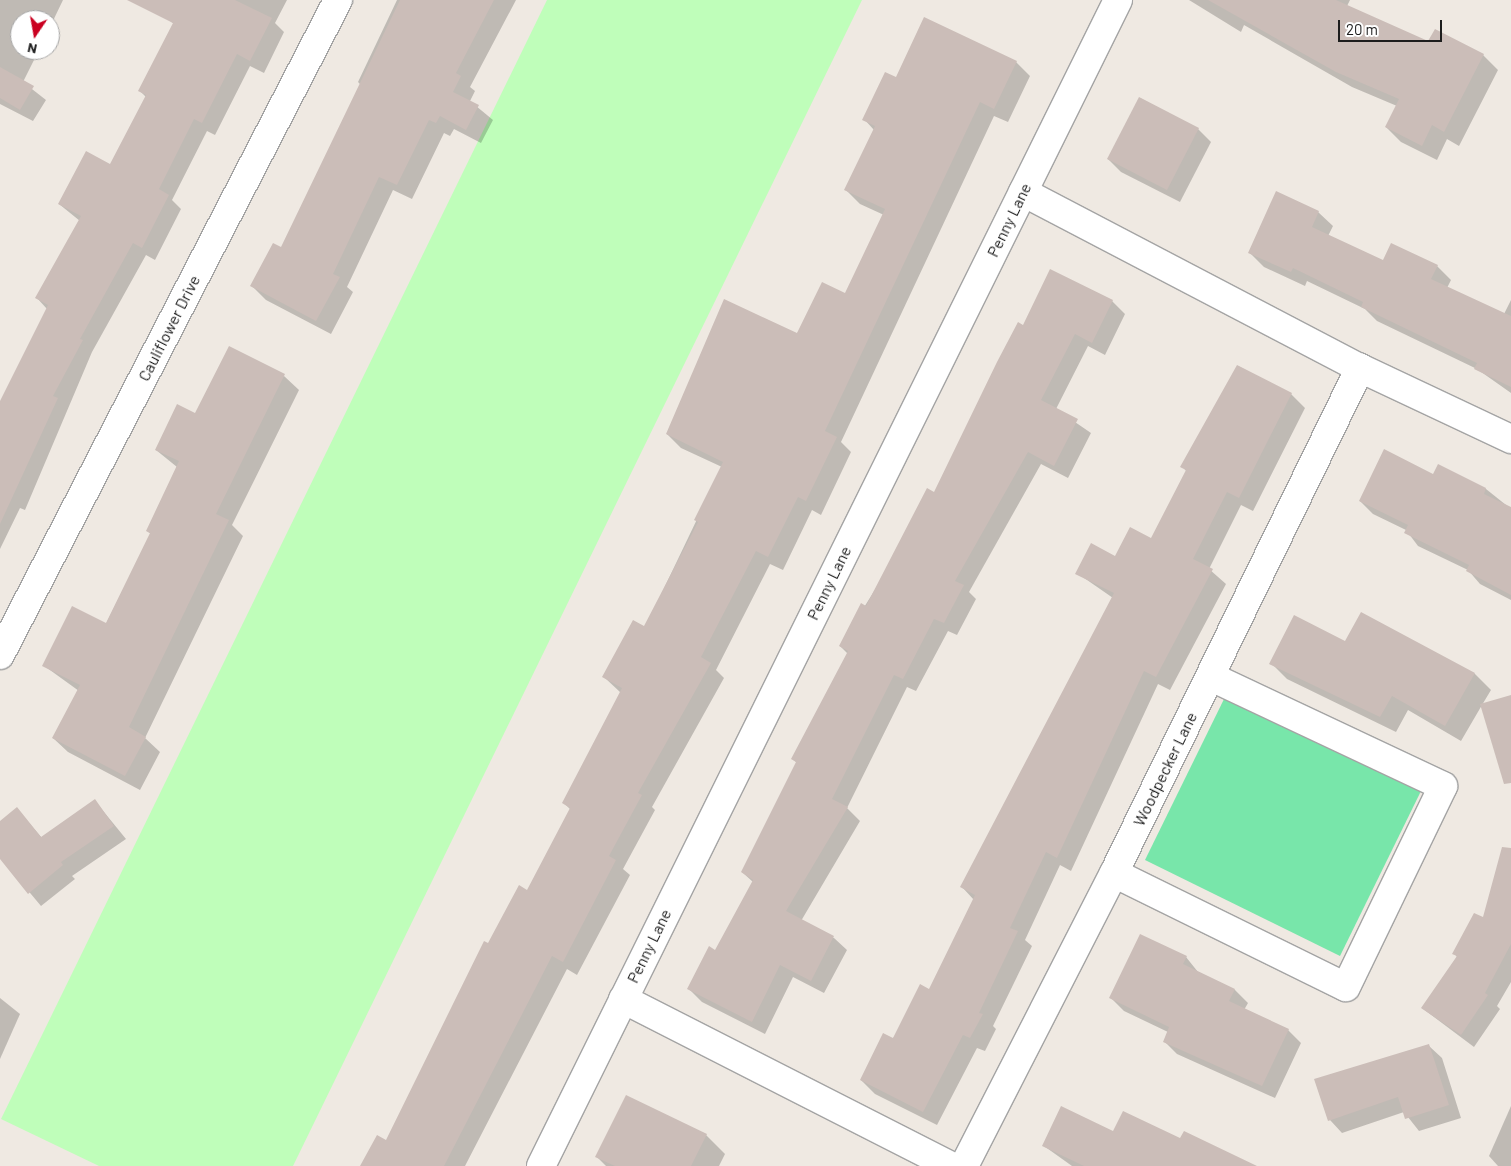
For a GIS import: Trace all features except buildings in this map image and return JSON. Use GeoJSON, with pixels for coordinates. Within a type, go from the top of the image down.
{"type":"FeatureCollection","features":[{"type":"Feature","properties":{"kind":"street","name":"Cauliflower Drive"},"geometry":{"type":"LineString","coordinates":[[0,655],[338,0]]}},
{"type":"Feature","properties":{"kind":"street","name":"Penny Lane"},"geometry":{"type":"LineString","coordinates":[[542,1166],[1118,0]]}},
{"type":"Feature","properties":{"kind":"street"},"geometry":{"type":"LineString","coordinates":[[1023,192],[1360,368],[1511,439]]}},
{"type":"Feature","properties":{"kind":"street","name":"Woodpecker Lane"},"geometry":{"type":"LineString","coordinates":[[964,1166],[1114,873],[1360,368]]}},
{"type":"Feature","properties":{"kind":"street"},"geometry":{"type":"LineString","coordinates":[[1114,873],[1346,986],[1443,786],[1211,677]]}},
{"type":"Feature","properties":{"kind":"street"},"geometry":{"type":"LineString","coordinates":[[623,999],[951,1166]]}},
{"type":"Feature","properties":{"kind":"green space"},"geometry":{"type":"Polygon","coordinates":[[[547,0],[862,0],[293,1166],[99,1166],[1,1119],[547,0]]]}},
{"type":"Feature","properties":{"kind":"green space"},"geometry":{"type":"Polygon","coordinates":[[[1226,695],[1421,791],[1340,956],[1145,860],[1226,695]]]}}]}
